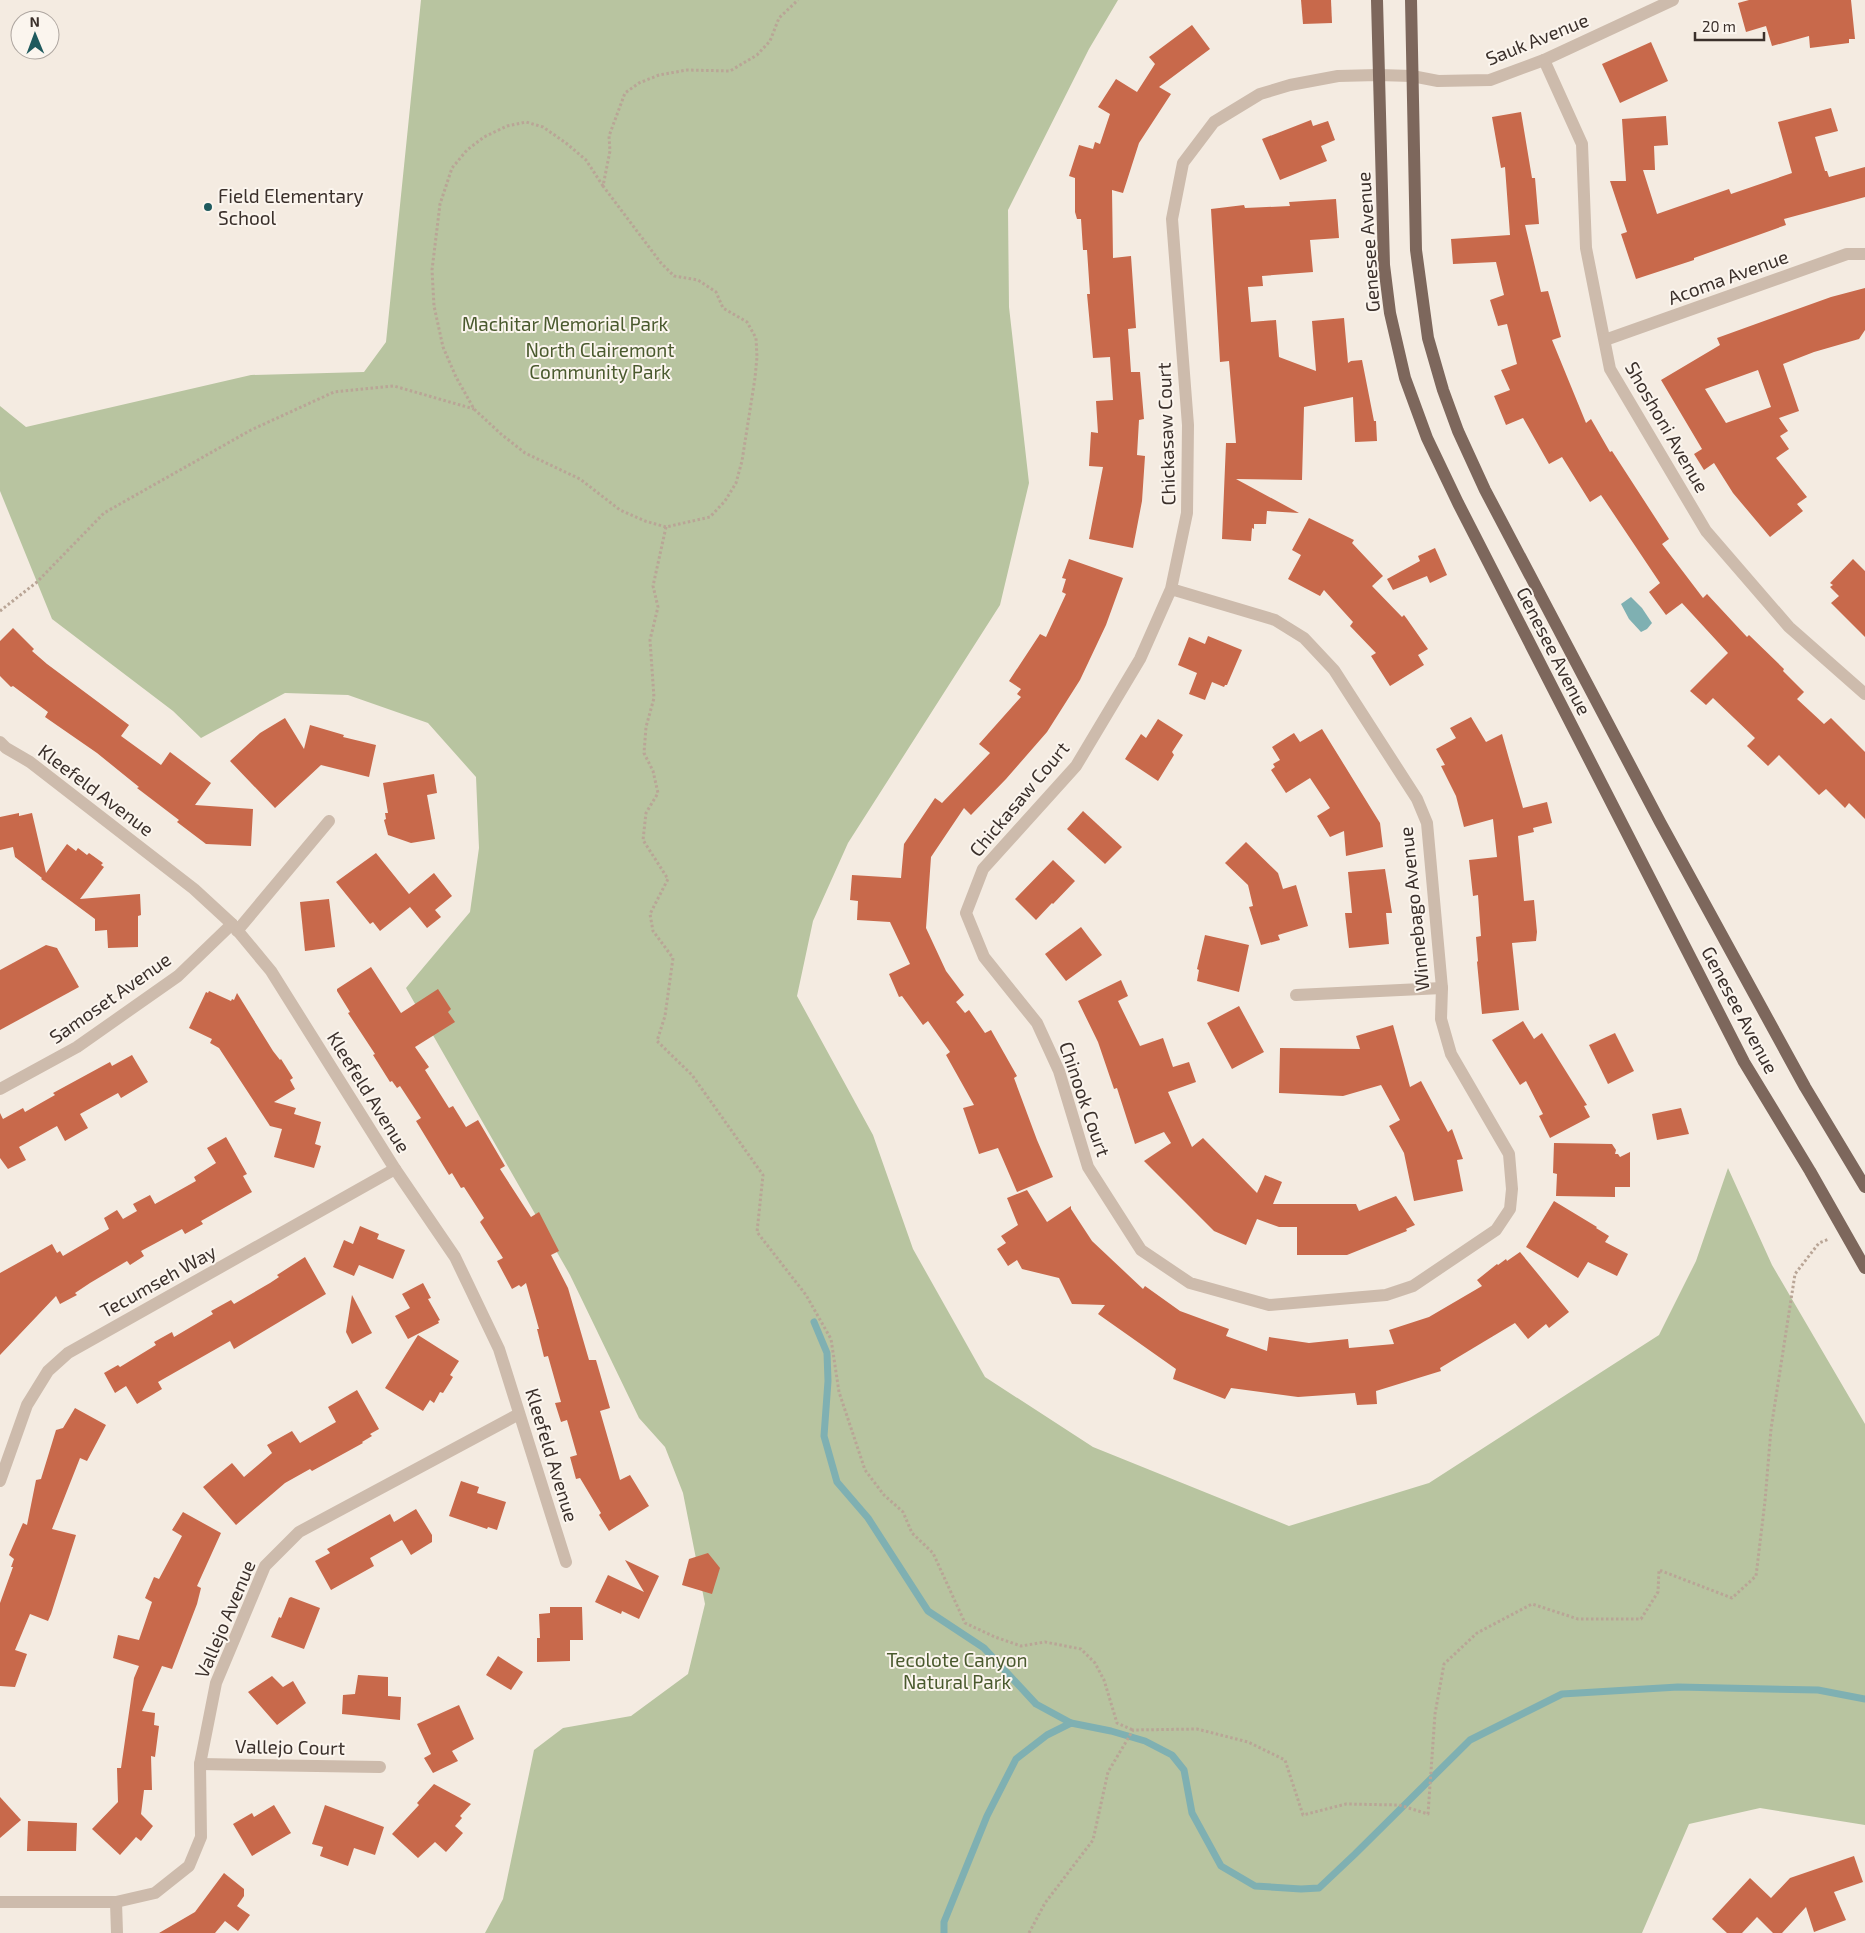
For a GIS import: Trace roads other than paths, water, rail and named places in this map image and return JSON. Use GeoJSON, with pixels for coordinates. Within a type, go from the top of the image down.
{"type":"FeatureCollection","features":[{"type":"Feature","properties":{"kind":"main road","name":"Genesee Avenue"},"geometry":{"type":"LineString","coordinates":[[1377,0],[1384,265],[1390,313],[1405,378],[1427,438],[1458,503],[1744,1062],[1865,1268]]}},
{"type":"Feature","properties":{"kind":"main road","name":"Genesee Avenue"},"geometry":{"type":"LineString","coordinates":[[1411,0],[1416,250],[1428,338],[1442,390],[1485,490],[1664,830],[1805,1087],[1865,1187]]}},
{"type":"Feature","properties":{"kind":"street","name":"Sauk Avenue"},"geometry":{"type":"LineString","coordinates":[[1378,74],[1412,76],[1438,81],[1490,80],[1544,60],[1673,0]]}},
{"type":"Feature","properties":{"kind":"street","name":"Shoshoni Avenue"},"geometry":{"type":"LineString","coordinates":[[1544,60],[1582,144],[1586,248],[1610,369],[1706,532],[1789,627],[1865,694]]}},
{"type":"Feature","properties":{"kind":"street","name":"Chickasaw Court"},"geometry":{"type":"LineString","coordinates":[[1018,1002],[984,957],[966,913],[983,869],[1076,766],[1140,659],[1171,589],[1187,513],[1188,424],[1172,219],[1183,164],[1214,122],[1260,94],[1290,85],[1338,76],[1378,74]]}},
{"type":"Feature","properties":{"kind":"street","name":"Acoma Avenue"},"geometry":{"type":"LineString","coordinates":[[1605,340],[1847,254],[1865,254]]}},
{"type":"Feature","properties":{"kind":"street","name":"Winnebago Avenue"},"geometry":{"type":"LineString","coordinates":[[1171,589],[1274,620],[1304,638],[1334,670],[1417,799],[1427,823],[1442,988],[1441,1019],[1451,1054],[1509,1154],[1512,1189]]}},
{"type":"Feature","properties":{"kind":"street","name":"Kleefeld Avenue"},"geometry":{"type":"LineString","coordinates":[[2,749],[30,762],[179,876],[234,928],[272,971],[395,1169],[455,1257],[499,1349],[566,1562]]}},
{"type":"Feature","properties":{"kind":"street","name":"Samoset Avenue"},"geometry":{"type":"LineString","coordinates":[[0,1088],[77,1047],[178,976],[234,928],[329,821]]}},
{"type":"Feature","properties":{"kind":"street"},"geometry":{"type":"LineString","coordinates":[[1296,995],[1442,988]]}},
{"type":"Feature","properties":{"kind":"street","name":"Chinook Court"},"geometry":{"type":"LineString","coordinates":[[1018,1002],[1037,1023],[1059,1071],[1088,1167],[1141,1250],[1190,1283],[1269,1305],[1386,1296],[1413,1286],[1496,1230],[1510,1209],[1512,1189]]}},
{"type":"Feature","properties":{"kind":"street","name":"Tecumseh Way"},"geometry":{"type":"LineString","coordinates":[[0,1481],[27,1405],[48,1371],[68,1354],[395,1169]]}},
{"type":"Feature","properties":{"kind":"street","name":"Vallejo Avenue"},"geometry":{"type":"LineString","coordinates":[[0,1902],[116,1902],[155,1892],[189,1866],[201,1837],[200,1764],[216,1683],[265,1566],[299,1532],[519,1414]]}},
{"type":"Feature","properties":{"kind":"street","name":"Vallejo Court"},"geometry":{"type":"LineString","coordinates":[[200,1764],[380,1767]]}},
{"type":"Feature","properties":{"kind":"street"},"geometry":{"type":"LineString","coordinates":[[116,1902],[117,1933]]}},
{"type":"Feature","properties":{"kind":"water"},"geometry":{"type":"Polygon","coordinates":[[[1631,597],[1642,608],[1652,623],[1641,632],[1629,619],[1621,604],[1631,597]]]}},
{"type":"Feature","properties":{"kind":"waterway"},"geometry":{"type":"LineString","coordinates":[[814,1322],[827,1353],[828,1381],[824,1436],[837,1482],[868,1518],[928,1611],[984,1648],[1036,1704],[1071,1723]]}},
{"type":"Feature","properties":{"kind":"waterway"},"geometry":{"type":"LineString","coordinates":[[944,1933],[944,1922],[987,1816],[1016,1759],[1047,1735],[1071,1723],[1111,1731],[1145,1741],[1172,1755],[1184,1770],[1192,1813],[1221,1866],[1255,1886],[1301,1889],[1319,1888],[1470,1740],[1562,1694],[1678,1687],[1818,1690],[1865,1699]]}},
{"type":"Feature","properties":{"kind":"place","name":"Field Elementary School"},"geometry":{"type":"Point","coordinates":[208,207]}},
{"type":"Feature","properties":{"kind":"park label","name":"Machitar Memorial Park"},"geometry":{"type":"Point","coordinates":[565,324]}},
{"type":"Feature","properties":{"kind":"park label","name":"North Clairemont Community Park"},"geometry":{"type":"Point","coordinates":[600,361]}},
{"type":"Feature","properties":{"kind":"park label","name":"Tecolote Canyon Natural Park"},"geometry":{"type":"Point","coordinates":[957,1671]}}]}
